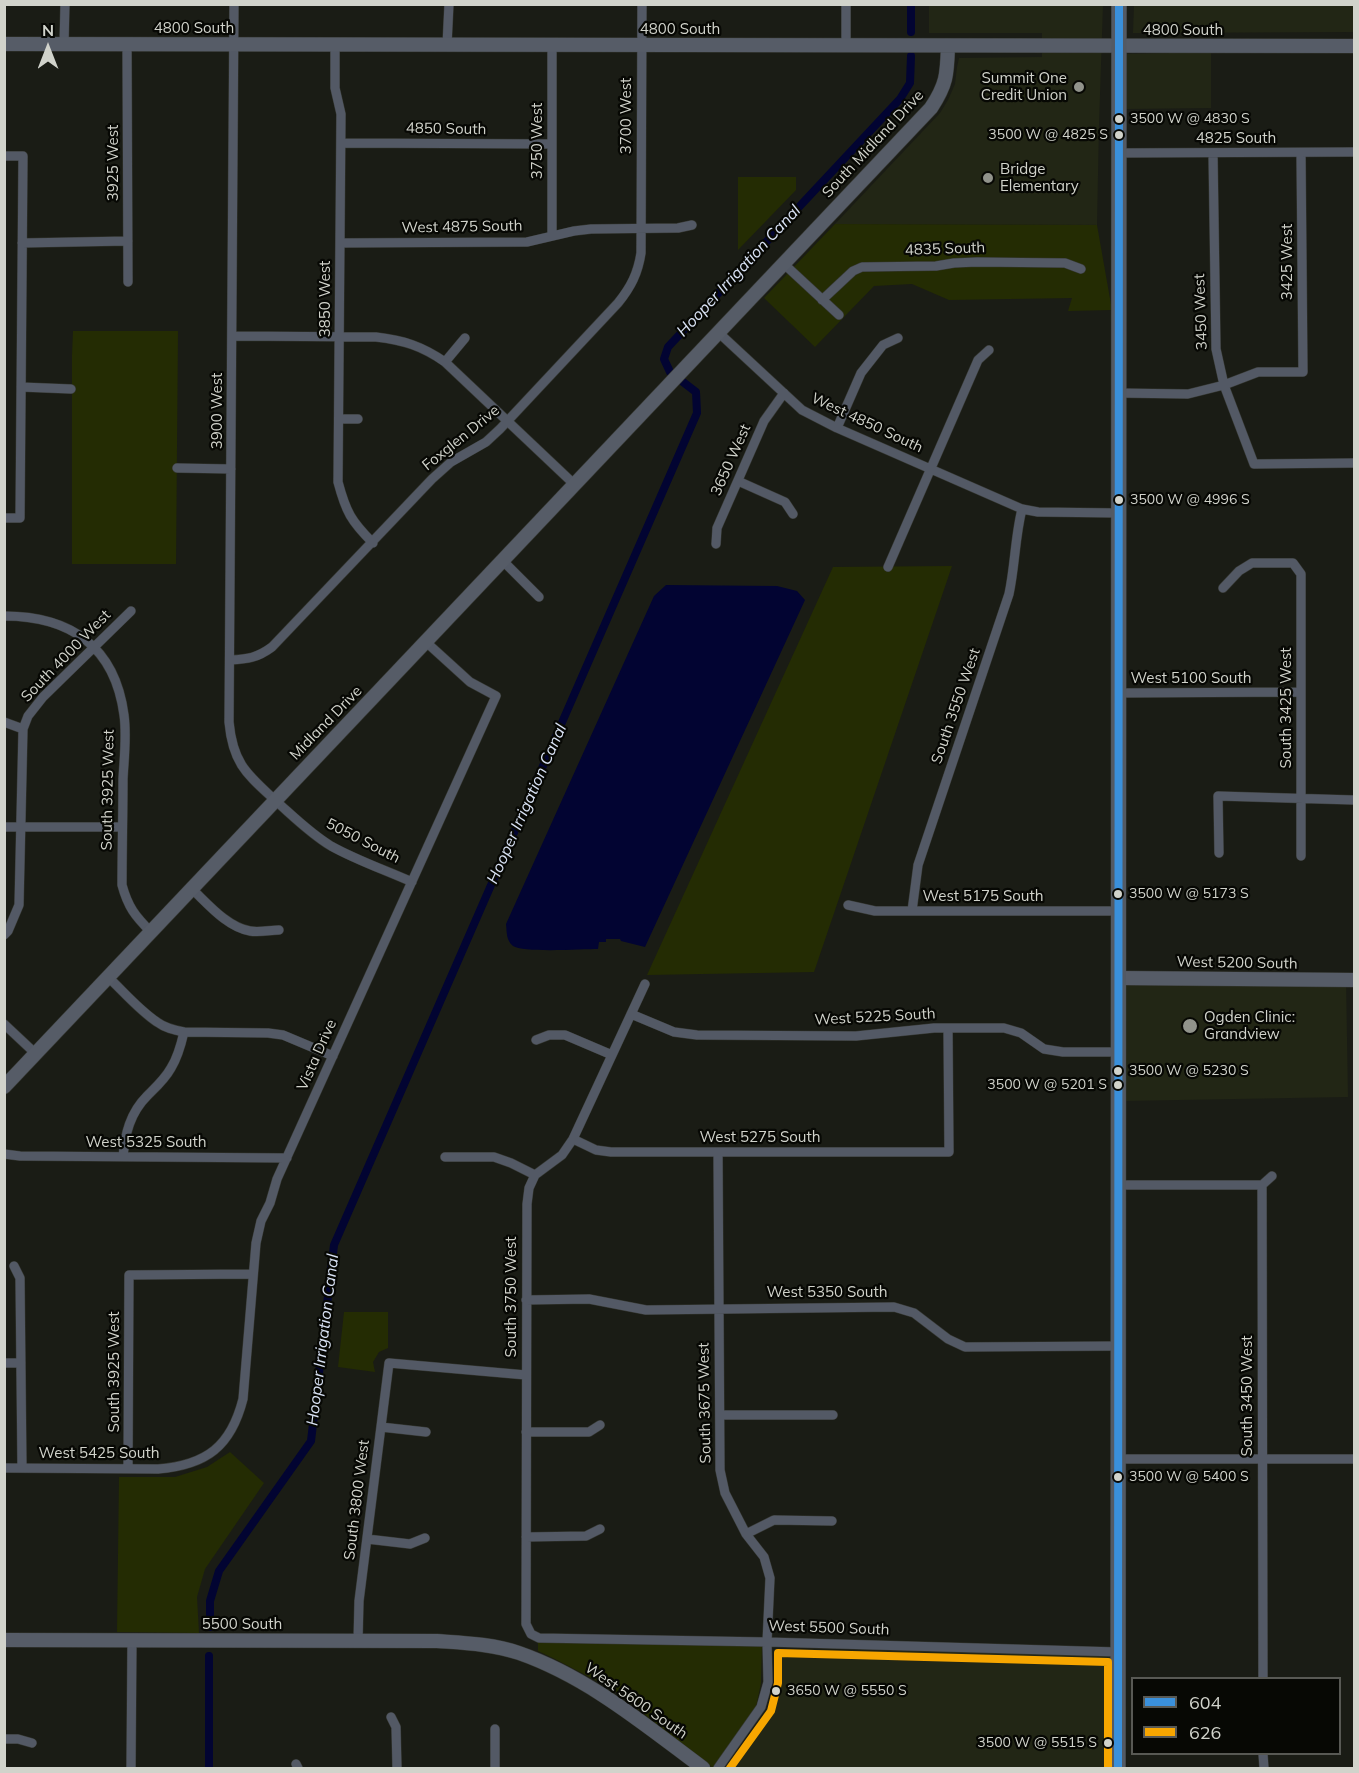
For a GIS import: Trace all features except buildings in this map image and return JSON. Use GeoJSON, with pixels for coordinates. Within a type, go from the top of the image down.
{"type":"FeatureCollection","features":[{"type":"Feature","properties":{"kind":"main road"},"geometry":{"type":"LineString","coordinates":[[1118,1768],[1119,4]]}},
{"type":"Feature","properties":{"kind":"street"},"geometry":{"type":"LineString","coordinates":[[64,44],[65,4]]}},
{"type":"Feature","properties":{"kind":"street","name":"3900 West"},"geometry":{"type":"LineString","coordinates":[[234,4],[229,722],[233,748],[242,768],[276,801]]}},
{"type":"Feature","properties":{"kind":"street"},"geometry":{"type":"LineString","coordinates":[[447,45],[449,4]]}},
{"type":"Feature","properties":{"kind":"street","name":"3700 West"},"geometry":{"type":"LineString","coordinates":[[641,228],[642,4]]}},
{"type":"Feature","properties":{"kind":"street"},"geometry":{"type":"LineString","coordinates":[[846,4],[846,46]]}},
{"type":"Feature","properties":{"kind":"street","name":"4800 South"},"geometry":{"type":"LineString","coordinates":[[4,44],[1354,46]]}},
{"type":"Feature","properties":{"kind":"street","name":"3925 West"},"geometry":{"type":"LineString","coordinates":[[127,44],[128,282]]}},
{"type":"Feature","properties":{"kind":"street","name":"3850 West"},"geometry":{"type":"LineString","coordinates":[[335,45],[335,88],[341,114],[338,482],[344,506],[353,523],[373,543]]}},
{"type":"Feature","properties":{"kind":"street","name":"3750 West"},"geometry":{"type":"LineString","coordinates":[[552,45],[552,236]]}},
{"type":"Feature","properties":{"kind":"street","name":"South Midland Drive"},"geometry":{"type":"LineString","coordinates":[[677,377],[931,108],[941,92],[947,75],[948,46]]}},
{"type":"Feature","properties":{"kind":"street","name":"4850 South"},"geometry":{"type":"LineString","coordinates":[[341,143],[552,144]]}},
{"type":"Feature","properties":{"kind":"street","name":"4825 South"},"geometry":{"type":"LineString","coordinates":[[1118,153],[1354,152]]}},
{"type":"Feature","properties":{"kind":"street","name":"3450 West"},"geometry":{"type":"LineString","coordinates":[[1213,153],[1216,349],[1224,385],[1254,464],[1354,463]]}},
{"type":"Feature","properties":{"kind":"street","name":"3425 West"},"geometry":{"type":"LineString","coordinates":[[1224,385],[1258,372],[1303,372],[1301,153]]}},
{"type":"Feature","properties":{"kind":"street"},"geometry":{"type":"LineString","coordinates":[[4,156],[23,156],[20,518],[4,518]]}},
{"type":"Feature","properties":{"kind":"street","name":"West 4875 South"},"geometry":{"type":"LineString","coordinates":[[340,243],[526,242],[591,229],[678,228],[692,225]]}},
{"type":"Feature","properties":{"kind":"street","name":"Foxglen Drive"},"geometry":{"type":"LineString","coordinates":[[230,660],[260,656],[272,647],[432,479],[451,462],[486,442],[507,421],[629,289],[638,270],[641,228]]}},
{"type":"Feature","properties":{"kind":"street"},"geometry":{"type":"LineString","coordinates":[[22,243],[128,241]]}},
{"type":"Feature","properties":{"kind":"street","name":"4835 South"},"geometry":{"type":"LineString","coordinates":[[822,300],[853,271],[862,267],[936,266],[977,262],[1065,263],[1081,269]]}},
{"type":"Feature","properties":{"kind":"street"},"geometry":{"type":"LineString","coordinates":[[784,264],[839,315]]}},
{"type":"Feature","properties":{"kind":"street","name":"West 4850 South"},"geometry":{"type":"LineString","coordinates":[[719,333],[802,410],[837,428],[1022,509],[1038,512],[1118,513]]}},
{"type":"Feature","properties":{"kind":"street"},"geometry":{"type":"LineString","coordinates":[[232,336],[376,337],[396,339],[429,351],[445,362],[575,485]]}},
{"type":"Feature","properties":{"kind":"street"},"geometry":{"type":"LineString","coordinates":[[445,362],[465,338]]}},
{"type":"Feature","properties":{"kind":"street"},"geometry":{"type":"LineString","coordinates":[[837,428],[861,373],[883,345],[898,338]]}},
{"type":"Feature","properties":{"kind":"street"},"geometry":{"type":"LineString","coordinates":[[888,567],[978,360],[989,350]]}},
{"type":"Feature","properties":{"kind":"street","name":"Midland Drive"},"geometry":{"type":"LineString","coordinates":[[4,1087],[677,377]]}},
{"type":"Feature","properties":{"kind":"street"},"geometry":{"type":"LineString","coordinates":[[1118,393],[1188,394],[1224,385]]}},
{"type":"Feature","properties":{"kind":"street"},"geometry":{"type":"LineString","coordinates":[[21,387],[71,389]]}},
{"type":"Feature","properties":{"kind":"street","name":"3650 West"},"geometry":{"type":"LineString","coordinates":[[716,544],[717,528],[765,421],[784,393]]}},
{"type":"Feature","properties":{"kind":"street"},"geometry":{"type":"LineString","coordinates":[[339,419],[358,419]]}},
{"type":"Feature","properties":{"kind":"street"},"geometry":{"type":"LineString","coordinates":[[177,468],[231,469]]}},
{"type":"Feature","properties":{"kind":"street"},"geometry":{"type":"LineString","coordinates":[[738,481],[784,502],[793,514]]}},
{"type":"Feature","properties":{"kind":"street","name":"South 3550 West"},"geometry":{"type":"LineString","coordinates":[[912,911],[918,865],[1009,594],[1022,509]]}},
{"type":"Feature","properties":{"kind":"street"},"geometry":{"type":"LineString","coordinates":[[503,561],[539,597]]}},
{"type":"Feature","properties":{"kind":"street","name":"South 3425 West"},"geometry":{"type":"LineString","coordinates":[[1223,588],[1239,571],[1252,563],[1293,563],[1301,574],[1301,856]]}},
{"type":"Feature","properties":{"kind":"street","name":"South 4000 West"},"geometry":{"type":"LineString","coordinates":[[4,935],[19,905],[23,729],[28,716],[43,697],[131,611]]}},
{"type":"Feature","properties":{"kind":"street","name":"South 3925 West"},"geometry":{"type":"LineString","coordinates":[[4,616],[42,619],[68,627],[95,647],[108,663],[117,684],[124,716],[122,885],[127,901],[136,917],[151,932]]}},
{"type":"Feature","properties":{"kind":"street","name":"Vista Drive"},"geometry":{"type":"LineString","coordinates":[[223,1443],[238,1416],[243,1399],[252,1274],[261,1221],[270,1203],[277,1179],[496,696],[471,682],[426,642]]}},
{"type":"Feature","properties":{"kind":"street","name":"West 5100 South"},"geometry":{"type":"LineString","coordinates":[[1118,693],[1301,692]]}},
{"type":"Feature","properties":{"kind":"street"},"geometry":{"type":"LineString","coordinates":[[4,722],[23,729]]}},
{"type":"Feature","properties":{"kind":"street"},"geometry":{"type":"LineString","coordinates":[[1219,853],[1218,796],[1354,801]]}},
{"type":"Feature","properties":{"kind":"street","name":"5050 South"},"geometry":{"type":"LineString","coordinates":[[276,801],[304,828],[332,846],[412,882]]}},
{"type":"Feature","properties":{"kind":"street"},"geometry":{"type":"LineString","coordinates":[[4,827],[122,827]]}},
{"type":"Feature","properties":{"kind":"street"},"geometry":{"type":"LineString","coordinates":[[192,889],[236,926],[251,932],[279,930]]}},
{"type":"Feature","properties":{"kind":"street","name":"West 5175 South"},"geometry":{"type":"LineString","coordinates":[[848,905],[875,911],[1118,911]]}},
{"type":"Feature","properties":{"kind":"street"},"geometry":{"type":"LineString","coordinates":[[108,977],[158,1023],[170,1029],[184,1032],[283,1035],[333,1056]]}},
{"type":"Feature","properties":{"kind":"street","name":"West 5200 South"},"geometry":{"type":"LineString","coordinates":[[1119,978],[1354,980]]}},
{"type":"Feature","properties":{"kind":"street"},"geometry":{"type":"LineString","coordinates":[[445,1158],[494,1158],[511,1162],[535,1175],[562,1155],[573,1139],[645,984]]}},
{"type":"Feature","properties":{"kind":"street","name":"West 5225 South"},"geometry":{"type":"LineString","coordinates":[[631,1014],[674,1032],[697,1035],[856,1036],[934,1028],[1004,1028],[1021,1033],[1044,1049],[1064,1052],[1118,1052]]}},
{"type":"Feature","properties":{"kind":"street"},"geometry":{"type":"LineString","coordinates":[[4,1024],[36,1054]]}},
{"type":"Feature","properties":{"kind":"street","name":"West 5275 South"},"geometry":{"type":"LineString","coordinates":[[573,1139],[596,1150],[611,1152],[949,1152],[948,1029]]}},
{"type":"Feature","properties":{"kind":"street"},"geometry":{"type":"LineString","coordinates":[[123,1157],[128,1126],[135,1111],[171,1068],[179,1052],[184,1032]]}},
{"type":"Feature","properties":{"kind":"street"},"geometry":{"type":"LineString","coordinates":[[536,1040],[549,1035],[565,1035],[612,1054]]}},
{"type":"Feature","properties":{"kind":"street","name":"South 3675 West"},"geometry":{"type":"LineString","coordinates":[[718,1152],[720,1470],[725,1493],[746,1534],[764,1557],[770,1578],[768,1682],[761,1707],[718,1768]]}},
{"type":"Feature","properties":{"kind":"street","name":"West 5325 South"},"geometry":{"type":"LineString","coordinates":[[4,1154],[287,1158]]}},
{"type":"Feature","properties":{"kind":"street","name":"South 3750 West"},"geometry":{"type":"LineString","coordinates":[[535,1175],[529,1188],[526,1204],[526,1624],[531,1634],[539,1638]]}},
{"type":"Feature","properties":{"kind":"street"},"geometry":{"type":"LineString","coordinates":[[1118,1185],[1262,1185],[1272,1176]]}},
{"type":"Feature","properties":{"kind":"street","name":"South 3450 West"},"geometry":{"type":"LineString","coordinates":[[1262,1185],[1263,1677]]}},
{"type":"Feature","properties":{"kind":"street"},"geometry":{"type":"LineString","coordinates":[[14,1266],[20,1278],[22,1468]]}},
{"type":"Feature","properties":{"kind":"street","name":"South 3925 West"},"geometry":{"type":"LineString","coordinates":[[128,1469],[129,1275],[252,1274]]}},
{"type":"Feature","properties":{"kind":"street","name":"West 5350 South"},"geometry":{"type":"LineString","coordinates":[[526,1300],[589,1299],[646,1310],[894,1307],[914,1313],[948,1339],[965,1347],[1118,1346]]}},
{"type":"Feature","properties":{"kind":"street"},"geometry":{"type":"LineString","coordinates":[[4,1363],[21,1363]]}},
{"type":"Feature","properties":{"kind":"street","name":"South 3800 West"},"geometry":{"type":"LineString","coordinates":[[358,1641],[359,1601],[389,1363],[526,1375]]}},
{"type":"Feature","properties":{"kind":"street"},"geometry":{"type":"LineString","coordinates":[[720,1415],[833,1415]]}},
{"type":"Feature","properties":{"kind":"street"},"geometry":{"type":"LineString","coordinates":[[526,1432],[589,1432],[600,1425]]}},
{"type":"Feature","properties":{"kind":"street"},"geometry":{"type":"LineString","coordinates":[[381,1427],[426,1432]]}},
{"type":"Feature","properties":{"kind":"street","name":"West 5425 South"},"geometry":{"type":"LineString","coordinates":[[4,1468],[176,1467],[210,1454],[223,1443]]}},
{"type":"Feature","properties":{"kind":"street"},"geometry":{"type":"LineString","coordinates":[[1118,1459],[1354,1459]]}},
{"type":"Feature","properties":{"kind":"street"},"geometry":{"type":"LineString","coordinates":[[746,1534],[774,1520],[832,1521]]}},
{"type":"Feature","properties":{"kind":"street"},"geometry":{"type":"LineString","coordinates":[[526,1537],[586,1536],[600,1529]]}},
{"type":"Feature","properties":{"kind":"street"},"geometry":{"type":"LineString","coordinates":[[367,1539],[410,1544],[424,1538]]}},
{"type":"Feature","properties":{"kind":"street","name":"West 5500 South"},"geometry":{"type":"LineString","coordinates":[[539,1638],[1118,1652]]}},
{"type":"Feature","properties":{"kind":"street","name":"5500 South"},"geometry":{"type":"LineString","coordinates":[[4,1640],[437,1641],[480,1644]]}},
{"type":"Feature","properties":{"kind":"street"},"geometry":{"type":"LineString","coordinates":[[131,1768],[132,1640]]}},
{"type":"Feature","properties":{"kind":"street","name":"West 5600 South"},"geometry":{"type":"LineString","coordinates":[[480,1644],[517,1653],[556,1668],[602,1694],[703,1768]]}},
{"type":"Feature","properties":{"kind":"street"},"geometry":{"type":"LineString","coordinates":[[391,1717],[396,1728],[397,1768]]}},
{"type":"Feature","properties":{"kind":"street"},"geometry":{"type":"LineString","coordinates":[[495,1729],[495,1768]]}},
{"type":"Feature","properties":{"kind":"street"},"geometry":{"type":"LineString","coordinates":[[4,1739],[18,1739],[32,1743]]}},
{"type":"Feature","properties":{"kind":"shaded area"},"geometry":{"type":"Polygon","coordinates":[[[1134,4],[1354,5],[1354,32],[1133,33],[1134,4]]]}},
{"type":"Feature","properties":{"kind":"shaded area","name":"Bridge Elementary"},"geometry":{"type":"Polygon","coordinates":[[[929,5],[1103,5],[1097,225],[835,224],[940,113],[955,84],[959,58],[1042,57],[1042,33],[929,33],[929,5]]]}},
{"type":"Feature","properties":{"kind":"shaded area"},"geometry":{"type":"Polygon","coordinates":[[[1211,52],[1211,108],[1126,109],[1127,54],[1211,52]]]}},
{"type":"Feature","properties":{"kind":"shaded area"},"geometry":{"type":"Polygon","coordinates":[[[666,585],[777,586],[797,591],[805,600],[645,947],[620,939],[606,939],[606,942],[599,942],[598,949],[540,950],[513,946],[508,939],[506,924],[654,596],[666,585]]]}},
{"type":"Feature","properties":{"kind":"shaded area"},"geometry":{"type":"Polygon","coordinates":[[[1122,977],[1346,978],[1348,1097],[1123,1101],[1122,977]]]}},
{"type":"Feature","properties":{"kind":"shaded area"},"geometry":{"type":"Polygon","coordinates":[[[774,1649],[1114,1654],[1113,1768],[726,1768],[766,1715],[775,1683],[774,1649]]]}},
{"type":"Feature","properties":{"kind":"green space"},"geometry":{"type":"Polygon","coordinates":[[[738,177],[796,177],[796,190],[738,250],[738,177]]]}},
{"type":"Feature","properties":{"kind":"green space"},"geometry":{"type":"Polygon","coordinates":[[[835,224],[1097,225],[1112,310],[1068,311],[1072,298],[949,300],[912,284],[874,286],[815,347],[764,298],[835,224]]]}},
{"type":"Feature","properties":{"kind":"green space"},"geometry":{"type":"Polygon","coordinates":[[[73,331],[178,331],[176,564],[72,564],[73,331]]]}},
{"type":"Feature","properties":{"kind":"green space"},"geometry":{"type":"Polygon","coordinates":[[[952,566],[814,972],[647,975],[833,567],[952,566]]]}},
{"type":"Feature","properties":{"kind":"green space"},"geometry":{"type":"Polygon","coordinates":[[[344,1312],[388,1312],[388,1348],[379,1352],[373,1362],[375,1372],[338,1367],[344,1312]]]}},
{"type":"Feature","properties":{"kind":"green space"},"geometry":{"type":"Polygon","coordinates":[[[230,1452],[264,1483],[205,1569],[197,1597],[199,1633],[117,1632],[119,1477],[175,1477],[207,1467],[230,1452]]]}},
{"type":"Feature","properties":{"kind":"green space"},"geometry":{"type":"Polygon","coordinates":[[[538,1641],[762,1642],[761,1683],[755,1712],[713,1768],[612,1689],[538,1651],[538,1641]]]}},
{"type":"Feature","properties":{"kind":"waterway","name":"Hooper Irrigation Canal"},"geometry":{"type":"LineString","coordinates":[[911,4],[911,32]]}},
{"type":"Feature","properties":{"kind":"waterway","name":"Hooper Irrigation Canal"},"geometry":{"type":"LineString","coordinates":[[210,1627],[210,1601],[219,1571],[311,1441],[334,1245],[697,413],[696,392],[670,372],[664,359],[668,347],[900,99],[910,83],[911,56]]}},
{"type":"Feature","properties":{"kind":"waterway","name":"Hooper Irrigation Canal"},"geometry":{"type":"LineString","coordinates":[[209,1656],[209,1768]]}},
{"type":"Feature","properties":{"kind":"transit line","name":"604"},"geometry":{"type":"LineString","coordinates":[[1118,1768],[1119,4]]}},
{"type":"Feature","properties":{"kind":"transit line","name":"626"},"geometry":{"type":"LineString","coordinates":[[730,1768],[771,1711],[778,1683],[778,1653],[1108,1662],[1108,1768]]}},
{"type":"Feature","properties":{"kind":"place","name":"Summit One Credit Union"},"geometry":{"type":"Point","coordinates":[1079,87]}},
{"type":"Feature","properties":{"kind":"place","name":"3500 W @ 4830 S"},"geometry":{"type":"Point","coordinates":[1119,119]}},
{"type":"Feature","properties":{"kind":"place","name":"3500 W @ 4825 S"},"geometry":{"type":"Point","coordinates":[1119,135]}},
{"type":"Feature","properties":{"kind":"place","name":"Bridge Elementary"},"geometry":{"type":"Point","coordinates":[988,178]}},
{"type":"Feature","properties":{"kind":"place","name":"3500 W @ 4996 S"},"geometry":{"type":"Point","coordinates":[1119,500]}},
{"type":"Feature","properties":{"kind":"place","name":"3500 W @ 5173 S"},"geometry":{"type":"Point","coordinates":[1118,894]}},
{"type":"Feature","properties":{"kind":"place","name":"Ogden Clinic: Grandview"},"geometry":{"type":"Point","coordinates":[1190,1026]}},
{"type":"Feature","properties":{"kind":"place","name":"3500 W @ 5230 S"},"geometry":{"type":"Point","coordinates":[1118,1071]}},
{"type":"Feature","properties":{"kind":"place","name":"3500 W @ 5201 S"},"geometry":{"type":"Point","coordinates":[1118,1085]}},
{"type":"Feature","properties":{"kind":"place","name":"3500 W @ 5400 S"},"geometry":{"type":"Point","coordinates":[1118,1477]}},
{"type":"Feature","properties":{"kind":"place","name":"3650 W @ 5550 S"},"geometry":{"type":"Point","coordinates":[776,1691]}},
{"type":"Feature","properties":{"kind":"place","name":"3500 W @ 5515 S"},"geometry":{"type":"Point","coordinates":[1108,1743]}}]}
